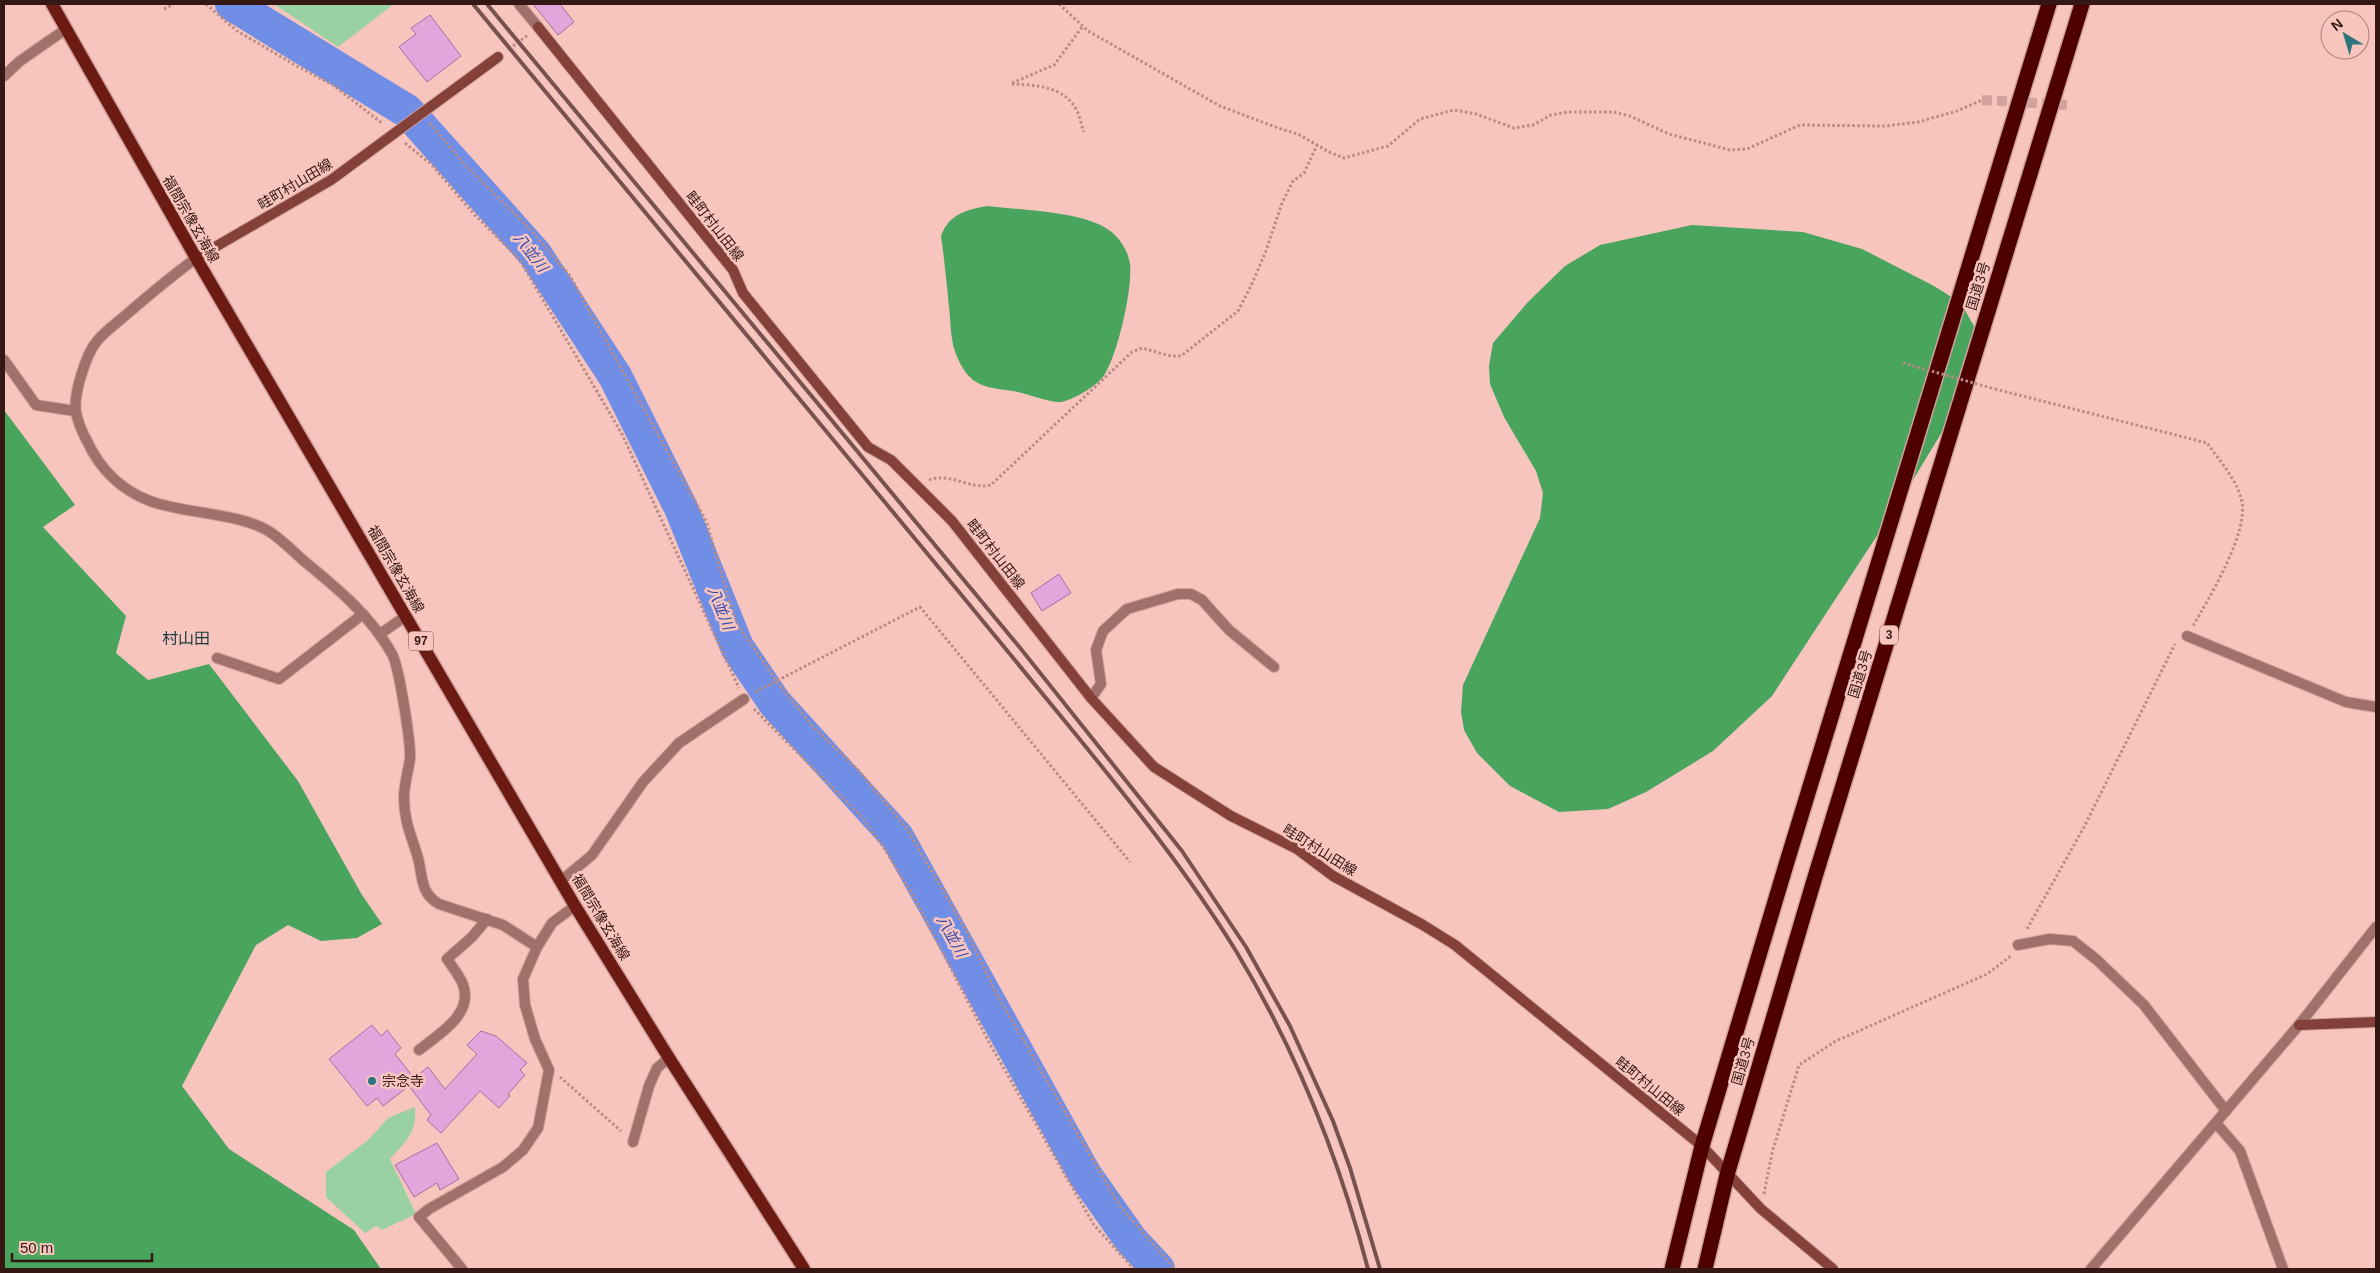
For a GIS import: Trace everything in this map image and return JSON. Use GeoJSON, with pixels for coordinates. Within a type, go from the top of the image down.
{"type":"FeatureCollection","features":[{"type":"Feature","properties":{"kind":"highway","name":"国道3号"},"geometry":{"type":"LineString","coordinates":[[1672,1269],[1702,1146],[1786,865],[2050,4]]}},
{"type":"Feature","properties":{"kind":"highway","name":"国道3号"},"geometry":{"type":"LineString","coordinates":[[1705,1269],[1727,1175],[1815,876],[2082,4]]}},
{"type":"Feature","properties":{"kind":"main road","name":"福間宗像玄海線"},"geometry":{"type":"LineString","coordinates":[[52,4],[196,258],[562,880],[575,906],[669,1058],[804,1269]]}},
{"type":"Feature","properties":{"kind":"main road","name":"畦町村山田線"},"geometry":{"type":"LineString","coordinates":[[538,27],[733,270],[743,293],[868,447],[891,460],[952,521],[1091,698],[1154,767],[1231,816],[1297,849],[1333,876],[1423,925],[1455,945],[1702,1146],[1727,1175],[1761,1209],[1833,1269]]}},
{"type":"Feature","properties":{"kind":"main road","name":"畦町村山田線"},"geometry":{"type":"LineString","coordinates":[[196,258],[331,180],[498,57]]}},
{"type":"Feature","properties":{"kind":"main road"},"geometry":{"type":"LineString","coordinates":[[2299,1025],[2376,1022]]}},
{"type":"Feature","properties":{"kind":"street"},"geometry":{"type":"LineString","coordinates":[[519,4],[538,27]]}},
{"type":"Feature","properties":{"kind":"street"},"geometry":{"type":"LineString","coordinates":[[4,76],[20,61],[66,29]]}},
{"type":"Feature","properties":{"kind":"street"},"geometry":{"type":"LineString","coordinates":[[196,258],[157,288],[97,341],[89,354],[77,394],[76,411],[80,427],[94,455],[108,473],[125,488],[150,501],[251,523],[270,532],[336,588],[363,614],[380,634],[394,656],[404,706],[410,756],[404,796],[406,824],[418,860],[422,885],[429,898],[439,904],[486,919],[516,932],[537,947]]}},
{"type":"Feature","properties":{"kind":"street"},"geometry":{"type":"LineString","coordinates":[[4,360],[36,405],[76,411]]}},
{"type":"Feature","properties":{"kind":"street"},"geometry":{"type":"LineString","coordinates":[[1091,698],[1101,684],[1096,650],[1104,632],[1127,609],[1178,594],[1191,594],[1202,600],[1230,630],[1274,667]]}},
{"type":"Feature","properties":{"kind":"street"},"geometry":{"type":"LineString","coordinates":[[217,658],[279,679],[363,614]]}},
{"type":"Feature","properties":{"kind":"street"},"geometry":{"type":"LineString","coordinates":[[380,634],[406,616]]}},
{"type":"Feature","properties":{"kind":"street"},"geometry":{"type":"LineString","coordinates":[[2187,636],[2194,637],[2346,702],[2376,707]]}},
{"type":"Feature","properties":{"kind":"street"},"geometry":{"type":"LineString","coordinates":[[562,880],[592,855],[643,782],[680,743],[744,699]]}},
{"type":"Feature","properties":{"kind":"street"},"geometry":{"type":"LineString","coordinates":[[462,1269],[419,1217],[429,1209],[503,1167],[523,1150],[538,1128],[549,1070],[535,1039],[525,1006],[523,980],[537,947],[552,923],[575,906]]}},
{"type":"Feature","properties":{"kind":"street"},"geometry":{"type":"LineString","coordinates":[[419,1050],[451,1025],[461,1013],[465,1000],[463,984],[447,959],[472,937],[486,919]]}},
{"type":"Feature","properties":{"kind":"street"},"geometry":{"type":"LineString","coordinates":[[2091,1269],[2299,1025],[2376,927]]}},
{"type":"Feature","properties":{"kind":"street"},"geometry":{"type":"LineString","coordinates":[[2018,945],[2050,939],[2072,941],[2097,960],[2144,1005],[2226,1111]]}},
{"type":"Feature","properties":{"kind":"street"},"geometry":{"type":"LineString","coordinates":[[633,1142],[649,1086],[657,1068],[669,1058]]}},
{"type":"Feature","properties":{"kind":"street"},"geometry":{"type":"LineString","coordinates":[[2216,1123],[2240,1151],[2283,1269]]}},
{"type":"Feature","properties":{"kind":"path"},"geometry":{"type":"LineString","coordinates":[[164,9],[174,4]]}},
{"type":"Feature","properties":{"kind":"path"},"geometry":{"type":"LineString","coordinates":[[206,4],[237,31],[333,85],[368,111],[431,164],[474,214],[519,259],[622,434],[744,699],[810,762],[862,817],[886,851],[915,899],[991,1046],[1094,1225],[1134,1269]]}},
{"type":"Feature","properties":{"kind":"path"},"geometry":{"type":"LineString","coordinates":[[1059,4],[1083,26],[1220,106],[1298,134],[1344,158],[1388,146],[1420,119],[1454,110],[1476,114],[1514,128],[1533,125],[1551,115],[1607,112],[1630,116],[1669,134],[1730,150],[1747,149],[1800,125],[1885,126],[1918,122],[1957,111],[1982,100]]}},
{"type":"Feature","properties":{"kind":"path"},"geometry":{"type":"LineString","coordinates":[[1083,26],[1054,65],[1012,84],[1046,86],[1061,94],[1076,108],[1084,132]]}},
{"type":"Feature","properties":{"kind":"path"},"geometry":{"type":"LineString","coordinates":[[498,57],[538,27]]}},
{"type":"Feature","properties":{"kind":"path"},"geometry":{"type":"LineString","coordinates":[[422,113],[465,165],[531,230],[570,276],[706,521],[736,622],[776,680],[812,726],[859,770],[907,829],[967,932],[996,992],[1119,1205],[1175,1269]]}},
{"type":"Feature","properties":{"kind":"path"},"geometry":{"type":"LineString","coordinates":[[917,486],[933,478],[983,487],[991,485],[1132,352],[1142,348],[1171,356],[1181,356],[1238,311],[1251,286],[1282,203],[1293,181],[1304,173],[1317,145]]}},
{"type":"Feature","properties":{"kind":"path"},"geometry":{"type":"LineString","coordinates":[[1761,1209],[1772,1154],[1799,1065],[1836,1041],[1987,974],[2012,955],[2084,827],[2176,642],[2187,636],[2233,549],[2242,516],[2242,502],[2236,486],[2207,443],[1995,389],[1903,363]]}},
{"type":"Feature","properties":{"kind":"path"},"geometry":{"type":"LineString","coordinates":[[744,699],[776,680],[920,606],[1130,862]]}},
{"type":"Feature","properties":{"kind":"path"},"geometry":{"type":"LineString","coordinates":[[549,1070],[563,1078],[633,1142]]}},
{"type":"Feature","properties":{"kind":"green space"},"geometry":{"type":"Polygon","coordinates":[[[274,4],[394,4],[338,47],[274,4]]]}},
{"type":"Feature","properties":{"kind":"green space"},"geometry":{"type":"Polygon","coordinates":[[[987,206],[1050,212],[1083,219],[1113,233],[1120,240],[1127,254],[1130,264],[1129,289],[1114,355],[1103,377],[1089,389],[1072,399],[1056,402],[980,384],[968,375],[958,359],[951,333],[941,236],[944,229],[959,214],[987,206]]]}},
{"type":"Feature","properties":{"kind":"green space"},"geometry":{"type":"Polygon","coordinates":[[[1692,225],[1803,232],[1862,249],[1934,286],[1961,303],[1980,337],[1976,376],[1905,493],[1772,696],[1713,751],[1646,792],[1608,809],[1559,812],[1510,786],[1477,753],[1464,730],[1461,712],[1463,685],[1540,518],[1543,493],[1536,471],[1504,417],[1490,384],[1489,366],[1493,343],[1528,302],[1565,266],[1600,245],[1692,225]]]}},
{"type":"Feature","properties":{"kind":"green space"},"geometry":{"type":"Polygon","coordinates":[[[4,410],[75,505],[43,527],[126,616],[116,653],[148,680],[209,664],[298,781],[362,895],[382,924],[357,938],[321,941],[288,925],[256,945],[182,1086],[229,1149],[354,1230],[381,1269],[4,1269],[4,410]]]}},
{"type":"Feature","properties":{"kind":"green space"},"geometry":{"type":"Polygon","coordinates":[[[415,1107],[412,1130],[390,1159],[416,1214],[382,1230],[376,1226],[365,1233],[326,1197],[326,1172],[368,1140],[388,1118],[415,1107]]]}},
{"type":"Feature","properties":{"kind":"building"},"geometry":{"type":"Polygon","coordinates":[[[533,4],[560,4],[574,22],[558,35],[533,4]]]}},
{"type":"Feature","properties":{"kind":"building"},"geometry":{"type":"Polygon","coordinates":[[[430,15],[461,56],[427,82],[399,47],[416,34],[411,28],[430,15]]]}},
{"type":"Feature","properties":{"kind":"building"},"geometry":{"type":"Polygon","coordinates":[[[1059,574],[1071,593],[1042,611],[1031,593],[1059,574]]]}},
{"type":"Feature","properties":{"kind":"building"},"geometry":{"type":"Polygon","coordinates":[[[372,1025],[381,1036],[387,1030],[401,1048],[395,1054],[414,1078],[428,1067],[445,1089],[477,1054],[467,1045],[481,1031],[496,1036],[527,1063],[520,1070],[525,1075],[508,1094],[510,1096],[499,1108],[480,1091],[441,1133],[427,1120],[431,1115],[409,1086],[383,1106],[377,1098],[367,1106],[329,1059],[372,1025]]]}},
{"type":"Feature","properties":{"kind":"building"},"geometry":{"type":"Polygon","coordinates":[[[437,1143],[459,1179],[440,1190],[437,1183],[414,1197],[395,1165],[437,1143]]]}},
{"type":"Feature","properties":{"kind":"waterway","name":"八並川"},"geometry":{"type":"LineString","coordinates":[[232,4],[407,111],[535,254],[615,376],[681,508],[737,647],[775,703],[897,837],[1085,1175],[1131,1240],[1158,1269]]}},
{"type":"Feature","properties":{"kind":"tunnel"},"geometry":{"type":"LineString","coordinates":[[1982,100],[2070,105]]}},
{"type":"Feature","properties":{"kind":"railway"},"geometry":{"type":"LineString","coordinates":[[473,4],[1073,731],[1137,811],[1218,922],[1278,1027],[1314,1106],[1344,1186],[1368,1269]]}},
{"type":"Feature","properties":{"kind":"railway"},"geometry":{"type":"LineString","coordinates":[[487,4],[1021,649],[1182,851],[1246,947],[1290,1026],[1333,1121],[1350,1168],[1380,1269]]}},
{"type":"Feature","properties":{"kind":"place","name":"宗念寺"},"geometry":{"type":"Point","coordinates":[372,1081]}},
{"type":"Feature","properties":{"kind":"district","name":"村山田"},"geometry":{"type":"Point","coordinates":[186,638]}}]}
